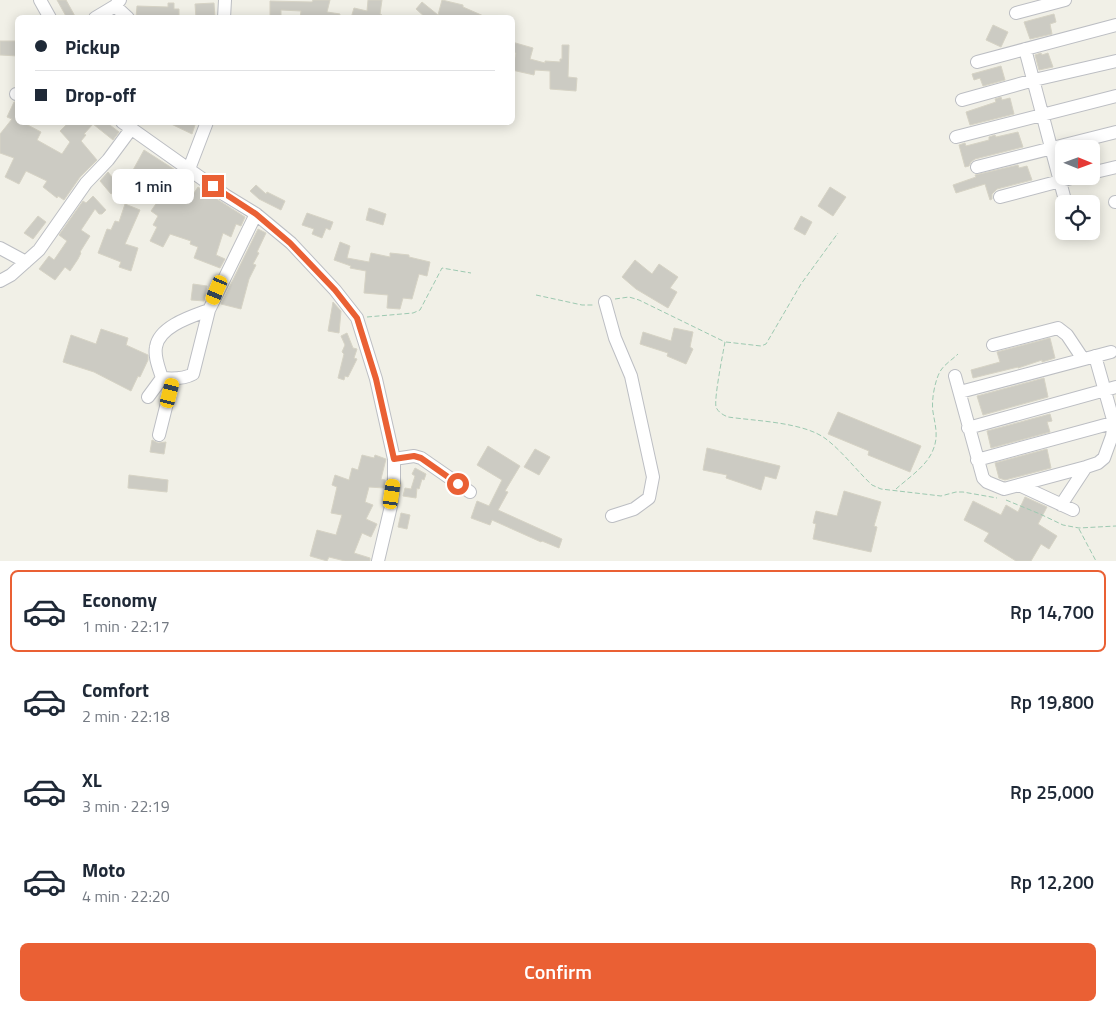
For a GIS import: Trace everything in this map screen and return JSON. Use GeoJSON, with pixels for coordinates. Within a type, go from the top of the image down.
{"type":"FeatureCollection","features":[{"type":"Feature","properties":{"kind":"street"},"geometry":{"type":"LineString","coordinates":[[40,0],[48,15]]}},
{"type":"Feature","properties":{"kind":"street"},"geometry":{"type":"LineString","coordinates":[[224,15],[225,0]]}},
{"type":"Feature","properties":{"kind":"street"},"geometry":{"type":"LineString","coordinates":[[1016,13],[1065,0]]}},
{"type":"Feature","properties":{"kind":"street"},"geometry":{"type":"LineString","coordinates":[[100,15],[118,3],[126,15]]}},
{"type":"Feature","properties":{"kind":"street"},"geometry":{"type":"LineString","coordinates":[[977,62],[1116,25]]}},
{"type":"Feature","properties":{"kind":"street"},"geometry":{"type":"LineString","coordinates":[[1025,49],[1055,163]]}},
{"type":"Feature","properties":{"kind":"street"},"geometry":{"type":"LineString","coordinates":[[962,100],[1034,80],[1116,61]]}},
{"type":"Feature","properties":{"kind":"street"},"geometry":{"type":"LineString","coordinates":[[956,137],[1116,96]]}},
{"type":"Feature","properties":{"kind":"street"},"geometry":{"type":"LineString","coordinates":[[189,169],[206,125]]}},
{"type":"Feature","properties":{"kind":"street"},"geometry":{"type":"LineString","coordinates":[[0,280],[11,275],[39,250],[86,183],[108,160],[126,126],[225,195],[256,214],[290,243],[335,290],[357,318],[376,379],[404,457],[394,476],[391,506],[378,561]]}},
{"type":"Feature","properties":{"kind":"street"},"geometry":{"type":"LineString","coordinates":[[977,167],[1116,132]]}},
{"type":"Feature","properties":{"kind":"street"},"geometry":{"type":"LineString","coordinates":[[1100,171],[1116,167]]}},
{"type":"Feature","properties":{"kind":"street"},"geometry":{"type":"LineString","coordinates":[[1000,197],[1055,182]]}},
{"type":"Feature","properties":{"kind":"street"},"geometry":{"type":"LineString","coordinates":[[148,397],[168,378],[190,376],[195,370],[209,310],[256,214]]}},
{"type":"Feature","properties":{"kind":"street"},"geometry":{"type":"LineString","coordinates":[[0,248],[26,262]]}},
{"type":"Feature","properties":{"kind":"street"},"geometry":{"type":"LineString","coordinates":[[605,302],[615,338],[631,376],[653,477],[649,498],[634,509],[612,516]]}},
{"type":"Feature","properties":{"kind":"street"},"geometry":{"type":"LineString","coordinates":[[160,435],[168,378],[156,354],[159,338],[175,324],[209,310]]}},
{"type":"Feature","properties":{"kind":"street"},"geometry":{"type":"LineString","coordinates":[[956,376],[977,460],[983,478],[987,482],[1004,488],[1019,485],[1086,467],[1098,463],[1104,458],[1115,422],[1111,388],[1089,358],[1067,334],[1058,328],[992,345]]}},
{"type":"Feature","properties":{"kind":"street"},"geometry":{"type":"LineString","coordinates":[[960,392],[1110,352]]}},
{"type":"Feature","properties":{"kind":"street"},"geometry":{"type":"LineString","coordinates":[[968,428],[1111,388]]}},
{"type":"Feature","properties":{"kind":"street"},"geometry":{"type":"LineString","coordinates":[[977,460],[1115,422]]}},
{"type":"Feature","properties":{"kind":"street"},"geometry":{"type":"LineString","coordinates":[[404,457],[425,461],[470,492]]}},
{"type":"Feature","properties":{"kind":"street"},"geometry":{"type":"LineString","coordinates":[[1061,505],[1086,467]]}},
{"type":"Feature","properties":{"kind":"street"},"geometry":{"type":"LineString","coordinates":[[1019,485],[1073,510]]}},
{"type":"Feature","properties":{"kind":"path"},"geometry":{"type":"LineString","coordinates":[[536,295],[582,305],[594,305],[629,297],[639,300],[725,342],[761,346],[766,344],[801,284],[838,234]]}},
{"type":"Feature","properties":{"kind":"path"},"geometry":{"type":"LineString","coordinates":[[357,318],[413,313],[420,310],[442,268],[471,273]]}},
{"type":"Feature","properties":{"kind":"path"},"geometry":{"type":"LineString","coordinates":[[725,342],[716,406],[721,414],[728,417],[800,427],[816,433],[831,444],[872,485],[881,489],[941,496],[964,492],[1001,499],[1063,525],[1079,528],[1116,526]]}},
{"type":"Feature","properties":{"kind":"path"},"geometry":{"type":"LineString","coordinates":[[895,490],[924,464],[933,452],[936,439],[936,424],[933,410],[936,383],[941,370],[958,354]]}},
{"type":"Feature","properties":{"kind":"path"},"geometry":{"type":"LineString","coordinates":[[1079,528],[1096,561]]}},
{"type":"Feature","properties":{"kind":"building"},"geometry":{"type":"Polygon","coordinates":[[[57,0],[66,0],[74,15],[65,15],[57,0]]]}},
{"type":"Feature","properties":{"kind":"building"},"geometry":{"type":"Polygon","coordinates":[[[313,0],[330,0],[327,12],[340,15],[300,15],[301,11],[281,10],[281,15],[270,15],[270,1],[312,2],[313,0]]]}},
{"type":"Feature","properties":{"kind":"building"},"geometry":{"type":"Polygon","coordinates":[[[368,0],[382,0],[380,14],[382,15],[352,15],[354,8],[367,11],[368,0]]]}},
{"type":"Feature","properties":{"kind":"building"},"geometry":{"type":"Polygon","coordinates":[[[442,0],[463,5],[463,7],[481,15],[438,15],[442,0]]]}},
{"type":"Feature","properties":{"kind":"building"},"geometry":{"type":"Polygon","coordinates":[[[422,2],[438,15],[423,15],[416,9],[422,2]]]}},
{"type":"Feature","properties":{"kind":"building"},"geometry":{"type":"Polygon","coordinates":[[[168,3],[174,3],[174,9],[179,9],[179,15],[136,15],[137,6],[168,7],[168,3]]]}},
{"type":"Feature","properties":{"kind":"building"},"geometry":{"type":"Polygon","coordinates":[[[214,3],[215,15],[196,15],[195,4],[214,3]]]}},
{"type":"Feature","properties":{"kind":"building"},"geometry":{"type":"Polygon","coordinates":[[[1054,14],[1056,22],[1050,24],[1052,34],[1030,39],[1024,22],[1054,14]]]}},
{"type":"Feature","properties":{"kind":"building"},"geometry":{"type":"Polygon","coordinates":[[[993,25],[1008,32],[1001,47],[986,40],[993,25]]]}},
{"type":"Feature","properties":{"kind":"building"},"geometry":{"type":"Polygon","coordinates":[[[0,41],[15,41],[15,56],[0,55],[0,41]]]}},
{"type":"Feature","properties":{"kind":"building"},"geometry":{"type":"Polygon","coordinates":[[[515,43],[533,48],[530,59],[545,63],[545,61],[560,62],[560,59],[562,59],[562,45],[569,45],[568,77],[577,78],[576,91],[550,89],[550,71],[535,70],[534,75],[515,71],[515,43]]]}},
{"type":"Feature","properties":{"kind":"building"},"geometry":{"type":"Polygon","coordinates":[[[1041,53],[1042,55],[1048,53],[1053,67],[1039,70],[1035,55],[1041,53]]]}},
{"type":"Feature","properties":{"kind":"building"},"geometry":{"type":"Polygon","coordinates":[[[1001,66],[1005,80],[983,86],[980,78],[974,80],[972,74],[1001,66]]]}},
{"type":"Feature","properties":{"kind":"building"},"geometry":{"type":"Polygon","coordinates":[[[1001,97],[1002,100],[1010,98],[1014,114],[970,125],[966,112],[996,102],[995,99],[1001,97]]]}},
{"type":"Feature","properties":{"kind":"building"},"geometry":{"type":"Polygon","coordinates":[[[15,102],[15,125],[28,125],[41,132],[37,140],[62,154],[70,142],[60,131],[66,125],[92,125],[84,134],[86,135],[81,141],[97,160],[80,177],[64,200],[58,196],[57,198],[43,187],[47,181],[26,171],[19,184],[5,177],[14,158],[0,153],[0,134],[12,119],[7,117],[15,102]]]}},
{"type":"Feature","properties":{"kind":"building"},"geometry":{"type":"Polygon","coordinates":[[[94,125],[110,125],[119,132],[113,140],[94,125]]]}},
{"type":"Feature","properties":{"kind":"building"},"geometry":{"type":"Polygon","coordinates":[[[173,125],[195,125],[192,134],[173,125]]]}},
{"type":"Feature","properties":{"kind":"building"},"geometry":{"type":"Polygon","coordinates":[[[1018,132],[1023,147],[975,159],[969,166],[965,167],[959,145],[965,143],[966,146],[989,140],[989,137],[995,135],[996,137],[1018,132]]]}},
{"type":"Feature","properties":{"kind":"building"},"geometry":{"type":"Polygon","coordinates":[[[144,150],[183,175],[177,189],[194,193],[198,187],[245,217],[241,226],[236,224],[231,237],[223,233],[216,255],[225,259],[220,268],[194,258],[198,247],[190,244],[191,241],[170,234],[163,247],[150,241],[157,227],[153,225],[158,216],[151,211],[160,198],[142,183],[139,188],[127,181],[144,150]]]}},
{"type":"Feature","properties":{"kind":"building"},"geometry":{"type":"Polygon","coordinates":[[[1018,165],[1019,168],[1027,166],[1032,180],[997,189],[992,194],[992,199],[990,200],[985,184],[956,193],[953,185],[976,177],[975,175],[1018,165]]]}},
{"type":"Feature","properties":{"kind":"building"},"geometry":{"type":"Polygon","coordinates":[[[108,172],[120,187],[111,194],[100,181],[108,172]]]}},
{"type":"Feature","properties":{"kind":"building"},"geometry":{"type":"Polygon","coordinates":[[[256,185],[266,194],[267,192],[285,201],[281,210],[259,199],[250,191],[256,185]]]}},
{"type":"Feature","properties":{"kind":"building"},"geometry":{"type":"Polygon","coordinates":[[[830,187],[846,197],[833,216],[818,206],[830,187]]]}},
{"type":"Feature","properties":{"kind":"building"},"geometry":{"type":"Polygon","coordinates":[[[93,196],[106,210],[99,214],[95,209],[81,230],[90,236],[78,259],[70,271],[65,267],[55,280],[39,269],[49,256],[54,260],[67,241],[59,235],[83,201],[86,203],[93,196]]]}},
{"type":"Feature","properties":{"kind":"building"},"geometry":{"type":"Polygon","coordinates":[[[125,204],[140,210],[125,244],[138,248],[131,271],[119,267],[121,262],[98,253],[107,229],[111,230],[115,221],[119,222],[125,204]]]}},
{"type":"Feature","properties":{"kind":"building"},"geometry":{"type":"Polygon","coordinates":[[[369,208],[386,214],[383,225],[366,220],[369,208]]]}},
{"type":"Feature","properties":{"kind":"building"},"geometry":{"type":"Polygon","coordinates":[[[307,213],[333,222],[330,230],[326,228],[322,238],[312,234],[314,229],[302,225],[307,213]]]}},
{"type":"Feature","properties":{"kind":"building"},"geometry":{"type":"Polygon","coordinates":[[[38,216],[46,222],[33,239],[24,233],[38,216]]]}},
{"type":"Feature","properties":{"kind":"building"},"geometry":{"type":"Polygon","coordinates":[[[801,216],[812,222],[805,235],[794,229],[801,216]]]}},
{"type":"Feature","properties":{"kind":"building"},"geometry":{"type":"Polygon","coordinates":[[[258,229],[266,233],[253,264],[256,265],[249,279],[241,309],[221,304],[258,229]]]}},
{"type":"Feature","properties":{"kind":"building"},"geometry":{"type":"Polygon","coordinates":[[[340,242],[350,246],[347,258],[369,262],[371,253],[390,257],[390,253],[409,255],[409,257],[430,262],[427,276],[419,274],[412,299],[403,298],[400,309],[387,308],[388,295],[364,293],[366,271],[350,268],[351,266],[334,260],[340,242]]]}},
{"type":"Feature","properties":{"kind":"building"},"geometry":{"type":"Polygon","coordinates":[[[635,260],[652,274],[659,264],[678,277],[670,288],[677,292],[668,308],[636,289],[622,277],[635,260]]]}},
{"type":"Feature","properties":{"kind":"building"},"geometry":{"type":"Polygon","coordinates":[[[193,284],[207,286],[204,301],[191,300],[193,284]]]}},
{"type":"Feature","properties":{"kind":"building"},"geometry":{"type":"Polygon","coordinates":[[[333,302],[341,311],[339,333],[328,331],[333,302]]]}},
{"type":"Feature","properties":{"kind":"building"},"geometry":{"type":"Polygon","coordinates":[[[674,328],[693,332],[690,347],[693,349],[686,364],[667,356],[668,353],[640,344],[643,332],[671,341],[674,328]]]}},
{"type":"Feature","properties":{"kind":"building"},"geometry":{"type":"Polygon","coordinates":[[[101,329],[128,338],[126,345],[148,355],[148,360],[140,377],[138,376],[131,391],[94,372],[63,362],[71,335],[96,344],[101,329]]]}},
{"type":"Feature","properties":{"kind":"building"},"geometry":{"type":"Polygon","coordinates":[[[347,333],[353,348],[357,349],[354,358],[357,359],[348,377],[345,376],[344,380],[338,378],[345,345],[341,336],[347,333]]]}},
{"type":"Feature","properties":{"kind":"building"},"geometry":{"type":"Polygon","coordinates":[[[1050,338],[1055,358],[973,378],[971,370],[1000,362],[997,352],[1050,338]]]}},
{"type":"Feature","properties":{"kind":"building"},"geometry":{"type":"Polygon","coordinates":[[[1044,378],[1048,397],[983,415],[977,396],[1044,378]]]}},
{"type":"Feature","properties":{"kind":"building"},"geometry":{"type":"Polygon","coordinates":[[[838,412],[921,446],[910,472],[868,455],[869,451],[828,434],[838,412]]]}},
{"type":"Feature","properties":{"kind":"building"},"geometry":{"type":"Polygon","coordinates":[[[1050,414],[1052,421],[1047,422],[1050,432],[991,448],[987,431],[1050,414]]]}},
{"type":"Feature","properties":{"kind":"building"},"geometry":{"type":"Polygon","coordinates":[[[152,440],[158,443],[166,442],[164,454],[150,452],[152,440]]]}},
{"type":"Feature","properties":{"kind":"building"},"geometry":{"type":"Polygon","coordinates":[[[488,446],[520,466],[505,491],[508,492],[498,510],[562,539],[559,548],[492,520],[490,525],[471,518],[477,501],[489,506],[502,480],[477,465],[488,446]]]}},
{"type":"Feature","properties":{"kind":"building"},"geometry":{"type":"Polygon","coordinates":[[[707,448],[780,466],[776,479],[765,476],[761,490],[726,478],[727,475],[703,470],[707,448]]]}},
{"type":"Feature","properties":{"kind":"building"},"geometry":{"type":"Polygon","coordinates":[[[535,449],[550,457],[539,475],[524,467],[535,449]]]}},
{"type":"Feature","properties":{"kind":"building"},"geometry":{"type":"Polygon","coordinates":[[[1047,449],[1051,468],[1005,480],[999,478],[995,463],[1047,449]]]}},
{"type":"Feature","properties":{"kind":"building"},"geometry":{"type":"Polygon","coordinates":[[[362,455],[374,458],[375,455],[386,459],[381,479],[385,480],[384,488],[369,487],[365,502],[373,505],[366,519],[377,524],[371,537],[362,533],[354,553],[370,558],[370,561],[345,561],[329,557],[327,561],[310,556],[317,530],[336,535],[342,515],[331,513],[337,487],[332,485],[335,475],[349,480],[352,468],[358,470],[362,455]]]}},
{"type":"Feature","properties":{"kind":"building"},"geometry":{"type":"Polygon","coordinates":[[[415,468],[426,474],[424,480],[422,479],[419,489],[417,488],[416,498],[403,496],[405,488],[411,489],[415,476],[412,474],[415,468]]]}},
{"type":"Feature","properties":{"kind":"building"},"geometry":{"type":"Polygon","coordinates":[[[129,475],[168,480],[167,492],[128,488],[129,475]]]}},
{"type":"Feature","properties":{"kind":"building"},"geometry":{"type":"Polygon","coordinates":[[[844,491],[881,502],[874,526],[877,527],[871,552],[813,539],[816,524],[813,523],[816,511],[837,516],[844,491]]]}},
{"type":"Feature","properties":{"kind":"building"},"geometry":{"type":"Polygon","coordinates":[[[1025,497],[1047,507],[1038,524],[1057,536],[1049,549],[1041,544],[1031,561],[1016,561],[984,541],[989,533],[964,520],[973,501],[1001,515],[1006,505],[1018,512],[1025,497]]]}},
{"type":"Feature","properties":{"kind":"building"},"geometry":{"type":"Polygon","coordinates":[[[401,513],[410,515],[407,529],[398,527],[401,513]]]}},
{"type":"Feature","properties":{"kind":"route"},"geometry":{"type":"LineString","coordinates":[[213,186],[256,214],[290,243],[335,290],[357,318],[376,379],[394,459],[403,456],[421,458],[458,484]]}}]}
